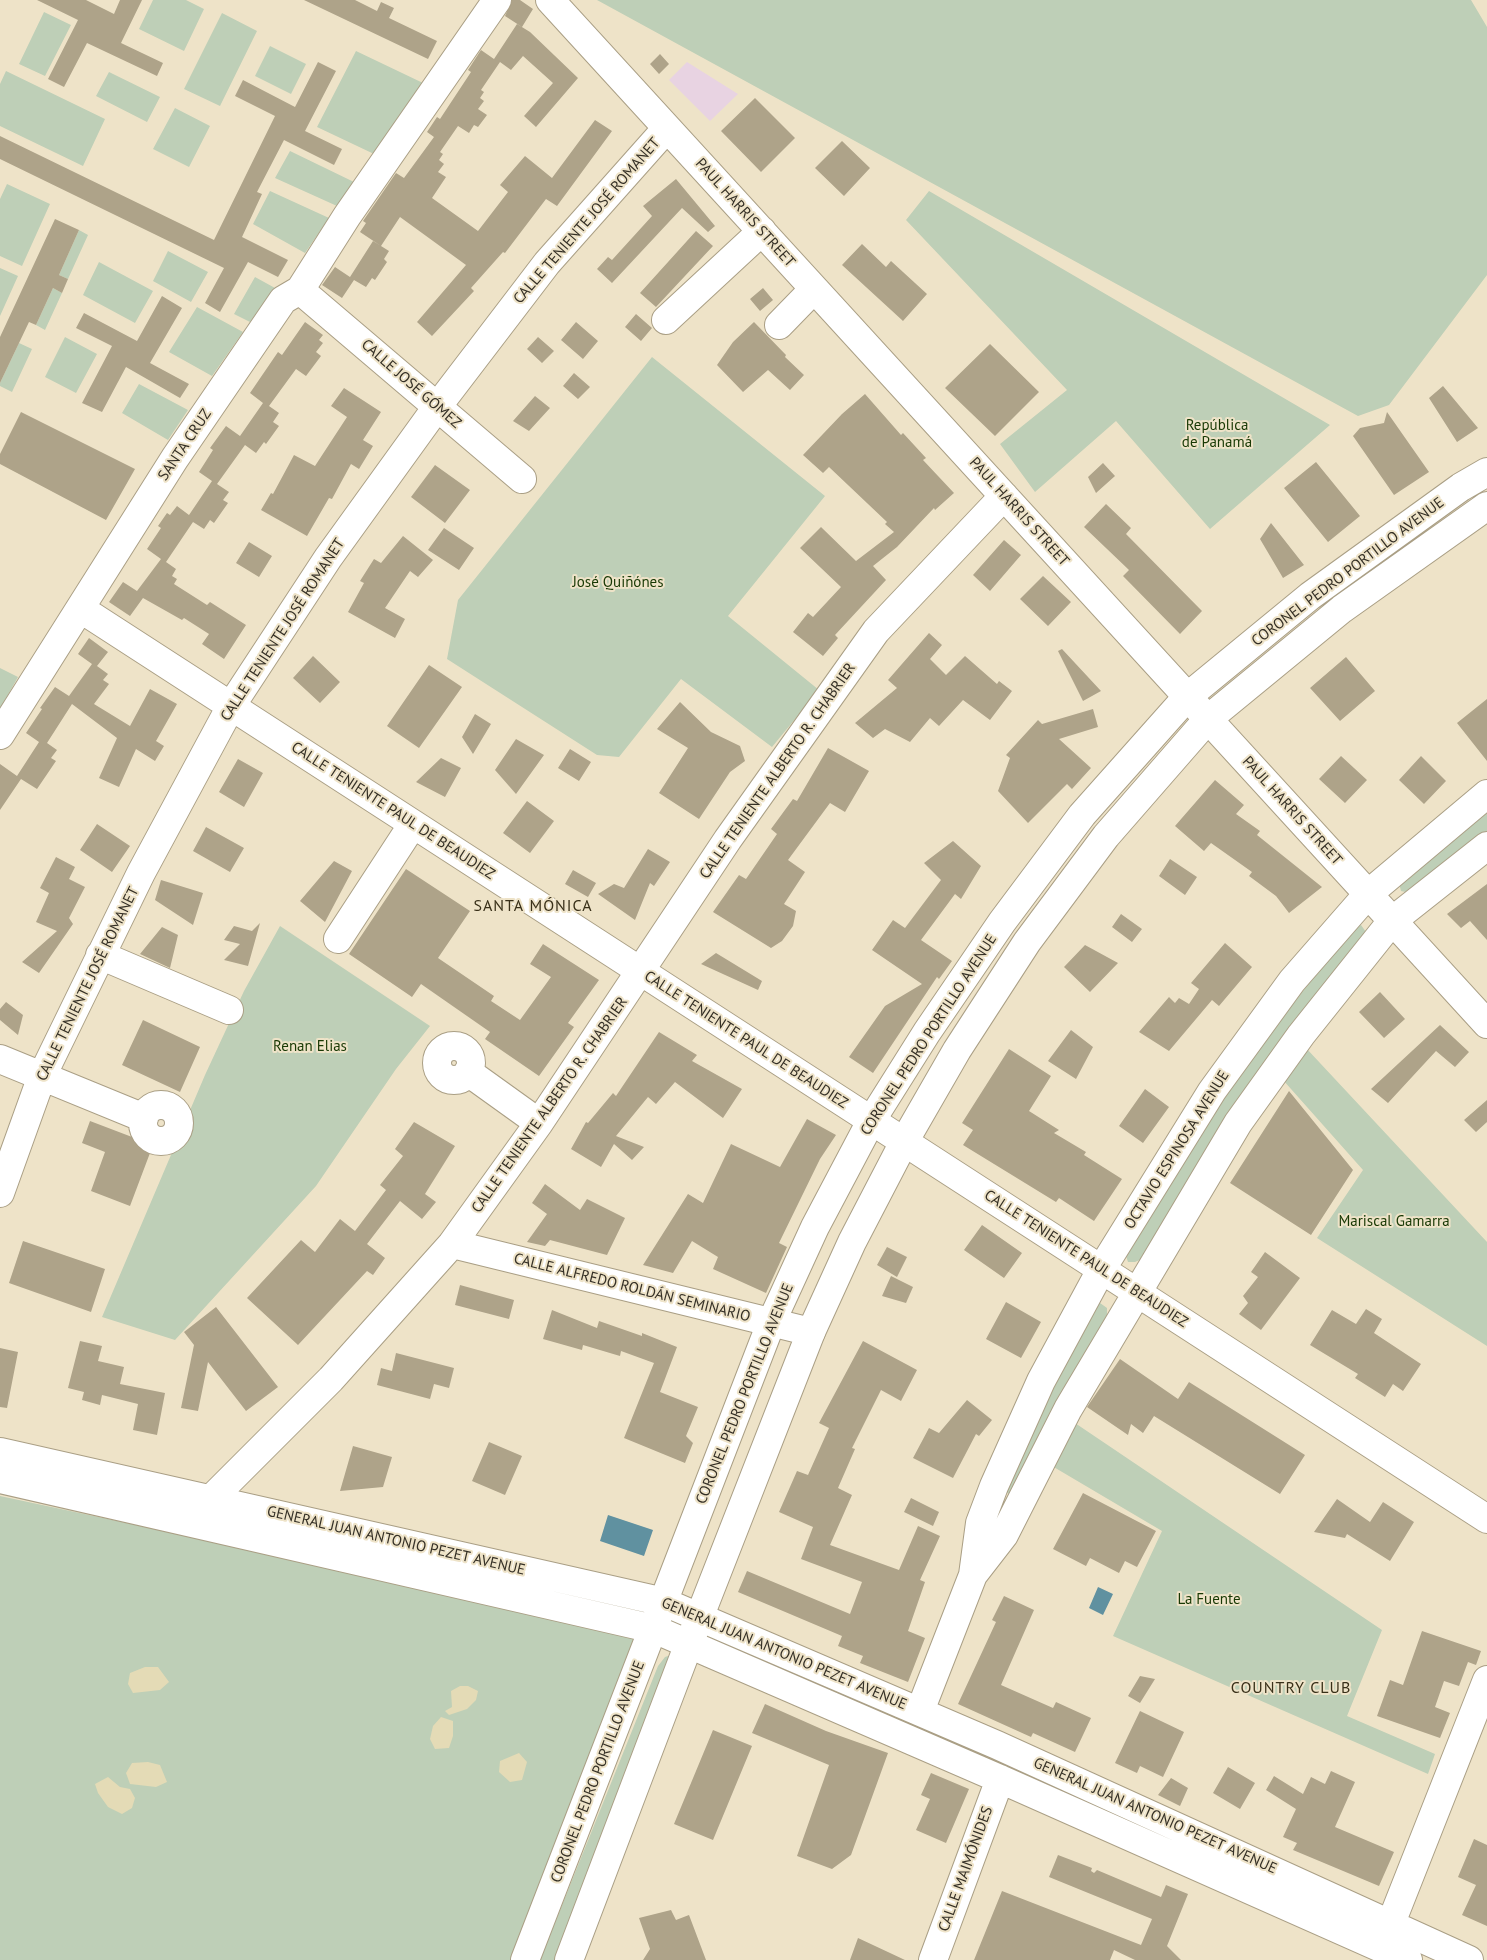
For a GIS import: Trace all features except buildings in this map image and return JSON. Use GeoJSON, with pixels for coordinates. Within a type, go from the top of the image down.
{"type":"FeatureCollection","features":[{"type":"Feature","properties":{"kind":"street"},"geometry":{"type":"LineString","coordinates":[[300,290],[348,216],[497,0]]}},
{"type":"Feature","properties":{"kind":"street","name":"PAUL HARRIS STREET"},"geometry":{"type":"LineString","coordinates":[[550,0],[1487,1024]]}},
{"type":"Feature","properties":{"kind":"street","name":"CALLE TENIENTE JOSÉ ROMANET"},"geometry":{"type":"LineString","coordinates":[[0,1191],[42,1076],[100,955],[231,706],[328,558],[438,407],[547,263],[667,128]]}},
{"type":"Feature","properties":{"kind":"street"},"geometry":{"type":"LineString","coordinates":[[666,320],[762,231]]}},
{"type":"Feature","properties":{"kind":"street"},"geometry":{"type":"LineString","coordinates":[[779,325],[814,289]]}},
{"type":"Feature","properties":{"kind":"street","name":"CALLE JOSÉ GÓMEZ"},"geometry":{"type":"LineString","coordinates":[[300,290],[522,479]]}},
{"type":"Feature","properties":{"kind":"street","name":"SANTA CRUZ"},"geometry":{"type":"LineString","coordinates":[[0,735],[175,458],[283,300],[300,290]]}},
{"type":"Feature","properties":{"kind":"street","name":"CORONEL PEDRO PORTILLO AVENUE"},"geometry":{"type":"LineString","coordinates":[[525,1960],[771,1323],[815,1227],[871,1121],[927,1032],[1002,922],[1082,816],[1187,697],[1310,596],[1461,487],[1487,472]]}},
{"type":"Feature","properties":{"kind":"street","name":"CALLE TENIENTE ALBERTO R. CHABRIER"},"geometry":{"type":"LineString","coordinates":[[211,1499],[331,1380],[452,1244],[539,1123],[728,839],[876,631],[1004,496]]}},
{"type":"Feature","properties":{"kind":"street","name":"CORONEL PEDRO PORTILLO AVENUE"},"geometry":{"type":"LineString","coordinates":[[568,1960],[811,1332],[852,1242],[904,1142],[956,1050],[1027,942],[1106,836],[1208,719],[1342,609],[1487,506]]}},
{"type":"Feature","properties":{"kind":"street","name":"CALLE TENIENTE PAUL DE BEAUDIEZ"},"geometry":{"type":"LineString","coordinates":[[81,609],[1487,1519]]}},
{"type":"Feature","properties":{"kind":"street","name":"OCTAVIO ESPINOSA AVENUE"},"geometry":{"type":"LineString","coordinates":[[920,1712],[973,1575],[980,1523],[994,1486],[1041,1381],[1101,1270],[1212,1091],[1292,981],[1368,894],[1487,794]]}},
{"type":"Feature","properties":{"kind":"street"},"geometry":{"type":"LineString","coordinates":[[338,939],[412,824]]}},
{"type":"Feature","properties":{"kind":"street","name":"OCTAVIO ESPINOSA AVENUE"},"geometry":{"type":"LineString","coordinates":[[973,1575],[1004,1535],[1068,1409],[1238,1123],[1301,1034],[1392,921],[1487,846]]}},
{"type":"Feature","properties":{"kind":"street"},"geometry":{"type":"LineString","coordinates":[[100,955],[229,1010]]}},
{"type":"Feature","properties":{"kind":"street"},"geometry":{"type":"LineString","coordinates":[[0,1059],[144,1118]]}},
{"type":"Feature","properties":{"kind":"street"},"geometry":{"type":"LineString","coordinates":[[468,1072],[539,1123]]}},
{"type":"Feature","properties":{"kind":"street","name":"CALLE ALFREDO ROLDÁN SEMINARIO"},"geometry":{"type":"LineString","coordinates":[[452,1244],[811,1332]]}},
{"type":"Feature","properties":{"kind":"street","name":"GENERAL JUAN ANTONIO PEZET AVENUE"},"geometry":{"type":"LineString","coordinates":[[0,1452],[664,1602],[920,1712],[1391,1923],[1469,1960]]}},
{"type":"Feature","properties":{"kind":"street","name":"GENERAL JUAN ANTONIO PEZET AVENUE"},"geometry":{"type":"LineString","coordinates":[[0,1479],[654,1629],[1000,1779],[1381,1954],[1408,1960]]}},
{"type":"Feature","properties":{"kind":"street"},"geometry":{"type":"LineString","coordinates":[[994,1486],[1001,1498],[1007,1502],[1021,1502]]}},
{"type":"Feature","properties":{"kind":"street"},"geometry":{"type":"LineString","coordinates":[[1391,1923],[1487,1680]]}},
{"type":"Feature","properties":{"kind":"street","name":"CALLE MAIMÓNIDES"},"geometry":{"type":"LineString","coordinates":[[933,1960],[1000,1779]]}},
{"type":"Feature","properties":{"kind":"shaded area"},"geometry":{"type":"Polygon","coordinates":[[[687,62],[738,94],[710,121],[669,80],[687,62]]]}},
{"type":"Feature","properties":{"kind":"green space"},"geometry":{"type":"Polygon","coordinates":[[[153,0],[186,0],[204,9],[184,51],[139,29],[153,0]]]}},
{"type":"Feature","properties":{"kind":"green space"},"geometry":{"type":"Polygon","coordinates":[[[597,0],[1471,0],[1487,27],[1487,275],[1389,405],[1358,416],[597,0]]]}},
{"type":"Feature","properties":{"kind":"green space"},"geometry":{"type":"Polygon","coordinates":[[[44,12],[71,25],[45,76],[19,64],[44,12]]]}},
{"type":"Feature","properties":{"kind":"green space"},"geometry":{"type":"Polygon","coordinates":[[[222,13],[257,31],[220,106],[184,89],[222,13]]]}},
{"type":"Feature","properties":{"kind":"green space"},"geometry":{"type":"Polygon","coordinates":[[[270,46],[306,64],[291,94],[255,76],[270,46]]]}},
{"type":"Feature","properties":{"kind":"green space"},"geometry":{"type":"Polygon","coordinates":[[[356,51],[423,83],[374,154],[317,127],[356,51]]]}},
{"type":"Feature","properties":{"kind":"green space"},"geometry":{"type":"Polygon","coordinates":[[[6,71],[105,119],[83,166],[0,126],[0,84],[6,71]]]}},
{"type":"Feature","properties":{"kind":"green space"},"geometry":{"type":"Polygon","coordinates":[[[109,72],[160,97],[147,122],[96,96],[109,72]]]}},
{"type":"Feature","properties":{"kind":"green space"},"geometry":{"type":"Polygon","coordinates":[[[175,108],[210,126],[189,167],[153,149],[175,108]]]}},
{"type":"Feature","properties":{"kind":"green space"},"geometry":{"type":"Polygon","coordinates":[[[290,151],[354,182],[337,206],[275,178],[290,151]]]}},
{"type":"Feature","properties":{"kind":"green space"},"geometry":{"type":"Polygon","coordinates":[[[7,184],[50,204],[22,266],[0,256],[0,199],[7,184]]]}},
{"type":"Feature","properties":{"kind":"green space"},"geometry":{"type":"Polygon","coordinates":[[[270,191],[329,218],[305,253],[253,224],[270,191]]]}},
{"type":"Feature","properties":{"kind":"green space","name":"República de Panamá"},"geometry":{"type":"Polygon","coordinates":[[[929,191],[1330,425],[1210,529],[1116,421],[1035,492],[1000,444],[1067,390],[906,220],[929,191]]]}},
{"type":"Feature","properties":{"kind":"green space"},"geometry":{"type":"Polygon","coordinates":[[[79,230],[88,235],[68,279],[59,275],[79,230]]]}},
{"type":"Feature","properties":{"kind":"green space"},"geometry":{"type":"Polygon","coordinates":[[[168,251],[208,272],[191,302],[153,281],[168,251]]]}},
{"type":"Feature","properties":{"kind":"green space"},"geometry":{"type":"Polygon","coordinates":[[[99,262],[153,291],[135,323],[83,295],[99,262]]]}},
{"type":"Feature","properties":{"kind":"green space"},"geometry":{"type":"Polygon","coordinates":[[[0,268],[18,276],[0,316],[0,268]]]}},
{"type":"Feature","properties":{"kind":"green space"},"geometry":{"type":"Polygon","coordinates":[[[255,277],[275,288],[250,322],[234,314],[255,277]]]}},
{"type":"Feature","properties":{"kind":"green space"},"geometry":{"type":"Polygon","coordinates":[[[53,288],[62,293],[45,330],[36,325],[53,288]]]}},
{"type":"Feature","properties":{"kind":"green space"},"geometry":{"type":"Polygon","coordinates":[[[197,307],[243,332],[212,376],[169,352],[197,307]]]}},
{"type":"Feature","properties":{"kind":"green space"},"geometry":{"type":"Polygon","coordinates":[[[65,337],[97,354],[76,393],[45,377],[65,337]]]}},
{"type":"Feature","properties":{"kind":"green space"},"geometry":{"type":"Polygon","coordinates":[[[19,343],[32,349],[12,392],[0,386],[0,383],[19,343]]]}},
{"type":"Feature","properties":{"kind":"green space","name":"José Quiñónes"},"geometry":{"type":"Polygon","coordinates":[[[652,357],[825,496],[728,616],[819,690],[772,747],[681,679],[619,757],[597,755],[447,659],[458,600],[652,357]]]}},
{"type":"Feature","properties":{"kind":"green space"},"geometry":{"type":"Polygon","coordinates":[[[139,384],[188,410],[168,440],[122,413],[139,384]]]}},
{"type":"Feature","properties":{"kind":"green space"},"geometry":{"type":"Polygon","coordinates":[[[0,668],[18,677],[0,709],[0,668]]]}},
{"type":"Feature","properties":{"kind":"green space"},"geometry":{"type":"Polygon","coordinates":[[[1487,803],[1487,831],[1410,893],[1401,891],[1399,883],[1487,803]]]}},
{"type":"Feature","properties":{"kind":"green space"},"geometry":{"type":"Polygon","coordinates":[[[1361,925],[1366,932],[1142,1259],[1128,1262],[1125,1253],[1219,1102],[1349,930],[1361,925]]]}},
{"type":"Feature","properties":{"kind":"green space","name":"Renan Elias"},"geometry":{"type":"Polygon","coordinates":[[[280,926],[430,1026],[396,1069],[316,1186],[175,1340],[102,1317],[205,1075],[244,991],[280,926]]]}},
{"type":"Feature","properties":{"kind":"green space","name":"Mariscal Gamarra"},"geometry":{"type":"Polygon","coordinates":[[[1306,1048],[1487,1242],[1487,1346],[1317,1238],[1363,1170],[1283,1080],[1306,1048]]]}},
{"type":"Feature","properties":{"kind":"green space"},"geometry":{"type":"Polygon","coordinates":[[[1100,1303],[1107,1308],[1107,1315],[1021,1489],[1014,1496],[1007,1493],[1006,1483],[1089,1307],[1100,1303]]]}},
{"type":"Feature","properties":{"kind":"green space","name":"La Fuente"},"geometry":{"type":"Polygon","coordinates":[[[1075,1423],[1382,1630],[1347,1716],[1435,1754],[1428,1774],[1113,1636],[1162,1531],[1052,1466],[1075,1423]]]}},
{"type":"Feature","properties":{"kind":"green space"},"geometry":{"type":"Polygon","coordinates":[[[0,1496],[628,1630],[639,1643],[511,1960],[0,1960],[0,1496]]]}},
{"type":"Feature","properties":{"kind":"green space"},"geometry":{"type":"Polygon","coordinates":[[[671,1655],[556,1960],[540,1960],[658,1666],[665,1657],[671,1655]]]}},
{"type":"Feature","properties":{"kind":"sand"},"geometry":{"type":"Polygon","coordinates":[[[145,1667],[158,1667],[169,1682],[160,1690],[133,1693],[128,1684],[130,1673],[145,1667]]]}},
{"type":"Feature","properties":{"kind":"sand"},"geometry":{"type":"Polygon","coordinates":[[[460,1686],[468,1686],[478,1691],[476,1700],[467,1709],[449,1715],[445,1711],[452,1707],[451,1691],[460,1686]]]}},
{"type":"Feature","properties":{"kind":"sand"},"geometry":{"type":"Polygon","coordinates":[[[441,1717],[453,1721],[453,1736],[449,1748],[435,1749],[430,1739],[433,1726],[441,1717]]]}},
{"type":"Feature","properties":{"kind":"sand"},"geometry":{"type":"Polygon","coordinates":[[[519,1753],[527,1762],[522,1780],[510,1782],[499,1772],[500,1761],[519,1753]]]}},
{"type":"Feature","properties":{"kind":"sand"},"geometry":{"type":"Polygon","coordinates":[[[148,1762],[160,1765],[167,1782],[156,1787],[130,1784],[126,1773],[132,1763],[148,1762]]]}},
{"type":"Feature","properties":{"kind":"sand"},"geometry":{"type":"Polygon","coordinates":[[[108,1777],[120,1787],[130,1789],[135,1798],[132,1808],[122,1814],[108,1807],[98,1793],[95,1784],[108,1777]]]}},
{"type":"Feature","properties":{"kind":"water"},"geometry":{"type":"Polygon","coordinates":[[[608,1515],[653,1530],[644,1556],[600,1541],[608,1515]]]}},
{"type":"Feature","properties":{"kind":"water"},"geometry":{"type":"Polygon","coordinates":[[[1098,1587],[1113,1594],[1103,1615],[1089,1608],[1098,1587]]]}},
{"type":"Feature","properties":{"kind":"district","name":"SANTA MÓNICA"},"geometry":{"type":"Point","coordinates":[533,906]}},
{"type":"Feature","properties":{"kind":"district","name":"COUNTRY CLUB"},"geometry":{"type":"Point","coordinates":[1291,1688]}}]}
